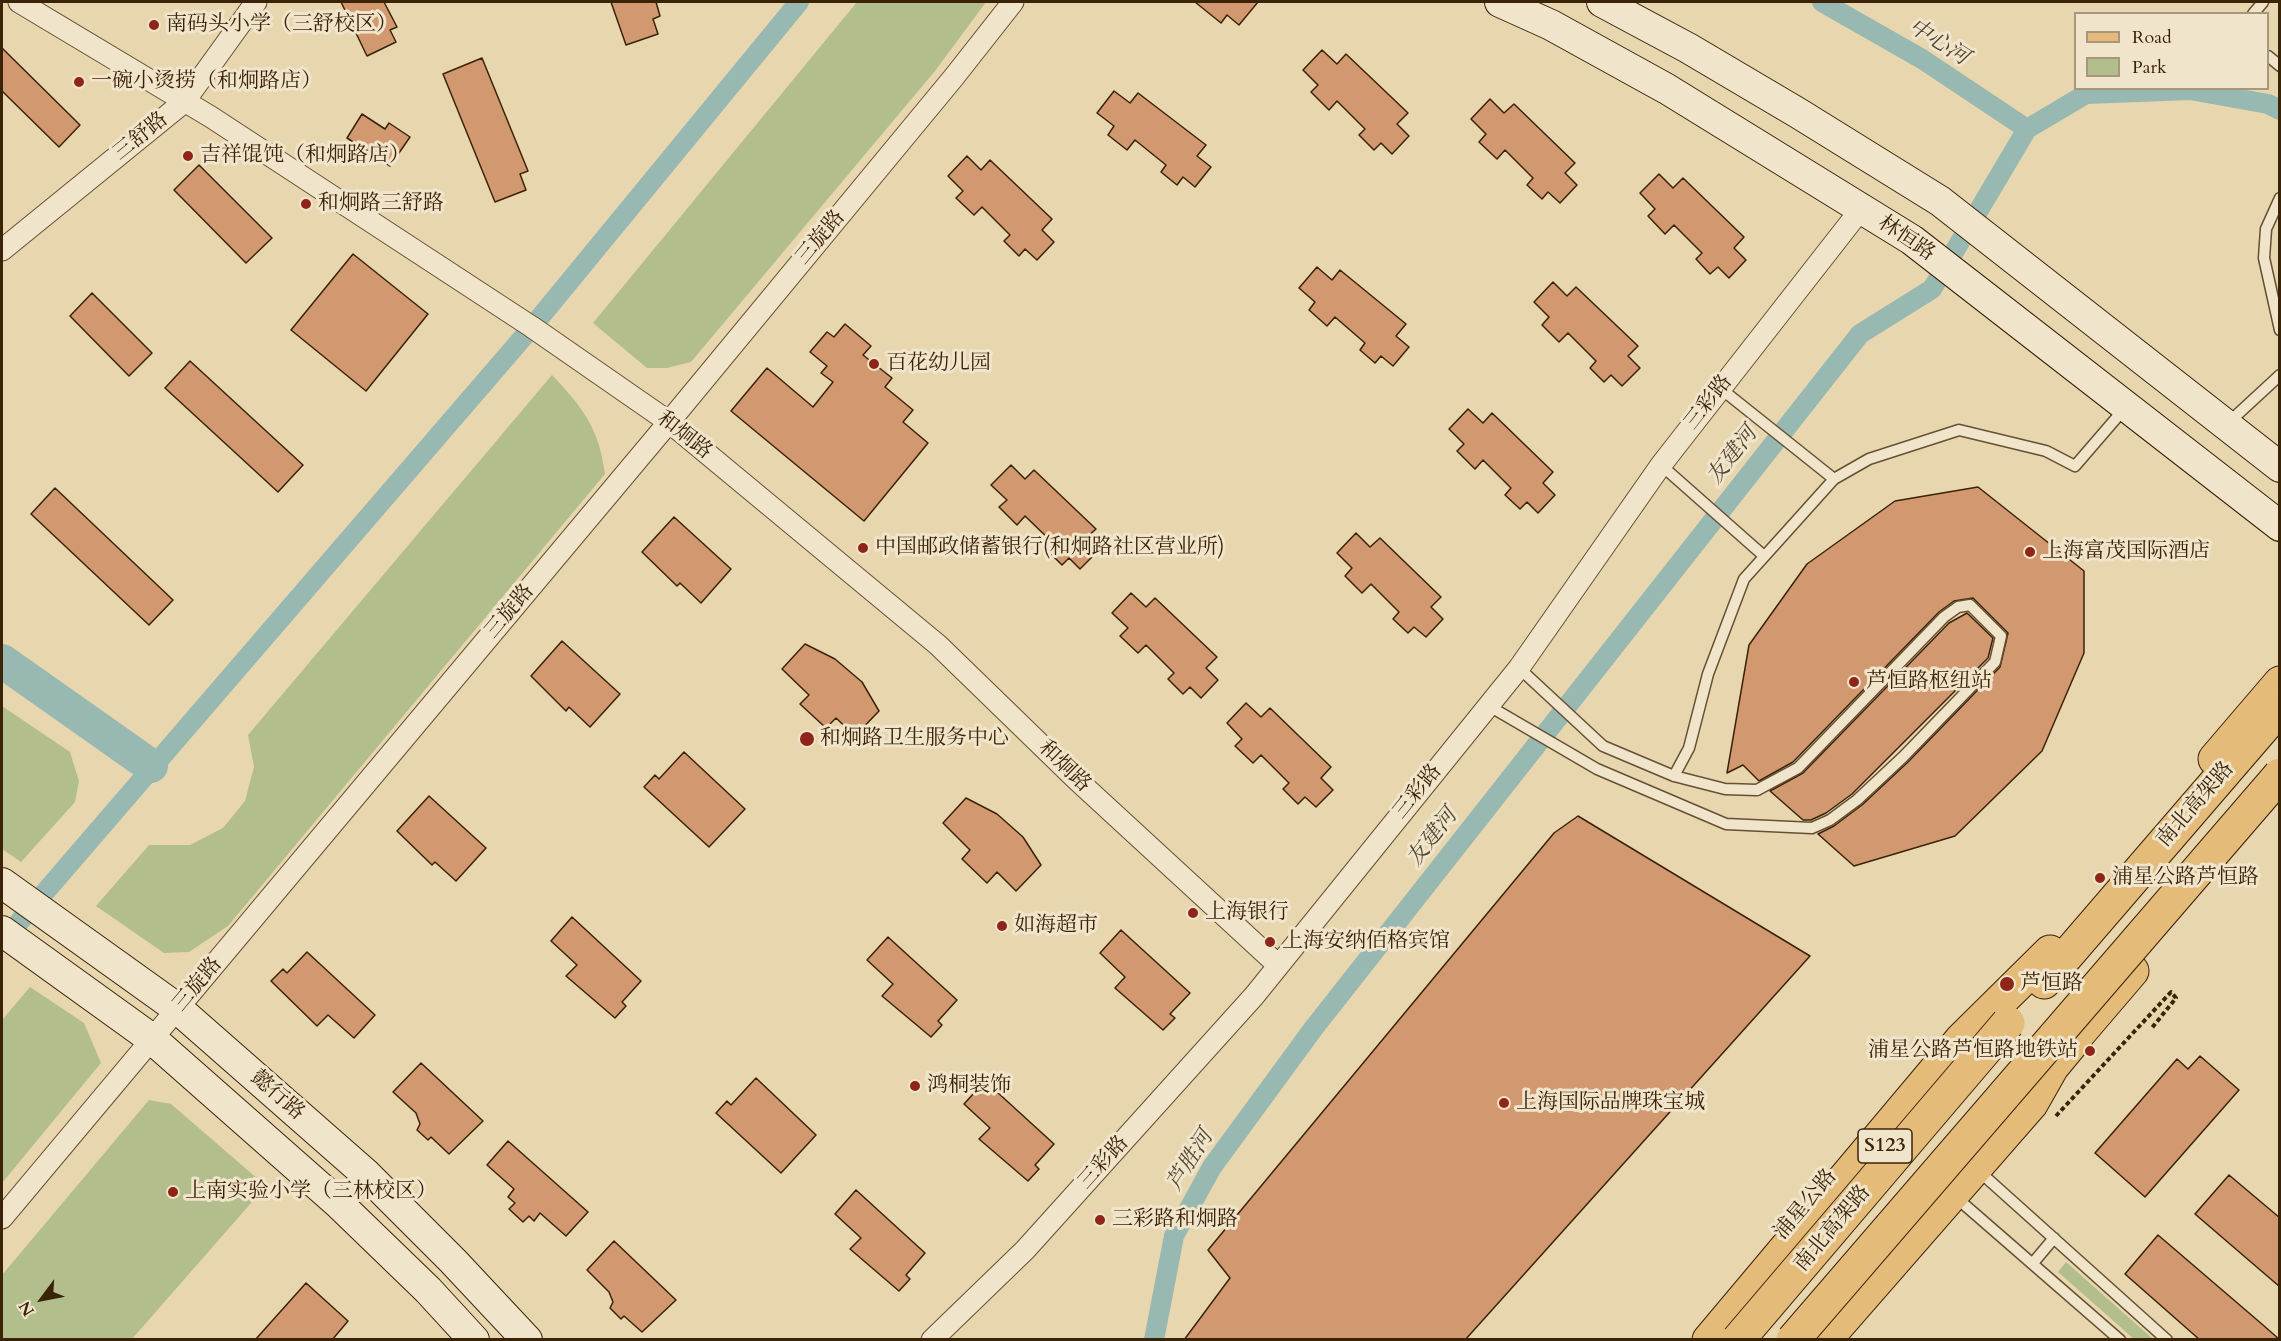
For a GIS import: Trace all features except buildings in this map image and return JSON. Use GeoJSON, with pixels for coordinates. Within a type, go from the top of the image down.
{"type":"FeatureCollection","features":[{"type":"Feature","properties":{"kind":"main road","name":"林恒路"},"geometry":{"type":"LineString","coordinates":[[1500,2],[1551,25],[1667,89],[1911,240],[2280,526]]}},
{"type":"Feature","properties":{"kind":"main road"},"geometry":{"type":"LineString","coordinates":[[1602,2],[1688,48],[1940,201],[2280,467]]}},
{"type":"Feature","properties":{"kind":"main road","name":"浦星公路"},"geometry":{"type":"LineString","coordinates":[[1720,1340],[2280,682]]}},
{"type":"Feature","properties":{"kind":"main road","name":"南北高架路"},"geometry":{"type":"LineString","coordinates":[[1738,1340],[2280,708]]}},
{"type":"Feature","properties":{"kind":"main road","name":"南北高架路"},"geometry":{"type":"LineString","coordinates":[[1793,1340],[2280,775]]}},
{"type":"Feature","properties":{"kind":"main road"},"geometry":{"type":"LineString","coordinates":[[1825,1340],[2041,1112],[2052,1067],[2280,799]]}},
{"type":"Feature","properties":{"kind":"main road","name":"懿行路"},"geometry":{"type":"LineString","coordinates":[[2,884],[178,1009],[366,1174],[527,1340]]}},
{"type":"Feature","properties":{"kind":"main road","name":"懿行路"},"geometry":{"type":"LineString","coordinates":[[2,931],[152,1039],[338,1203],[428,1290],[474,1340]]}},
{"type":"Feature","properties":{"kind":"main road"},"geometry":{"type":"LineString","coordinates":[[1709,1340],[1961,1040],[2050,952]]}},
{"type":"Feature","properties":{"kind":"main road","name":"浦星公路"},"geometry":{"type":"LineString","coordinates":[[1699,1340],[1722,1303],[1953,1032],[1999,990],[2050,952]]}},
{"type":"Feature","properties":{"kind":"main road"},"geometry":{"type":"LineString","coordinates":[[1837,1340],[2036,1112],[2076,1038]]}},
{"type":"Feature","properties":{"kind":"main road"},"geometry":{"type":"LineString","coordinates":[[1808,1340],[1955,1169],[2076,1038]]}},
{"type":"Feature","properties":{"kind":"street","name":"和炯路"},"geometry":{"type":"LineString","coordinates":[[18,2],[212,117],[532,327],[669,422],[938,645],[1076,779],[1278,965]]}},
{"type":"Feature","properties":{"kind":"street","name":"三舒路"},"geometry":{"type":"LineString","coordinates":[[2,250],[184,102],[256,2]]}},
{"type":"Feature","properties":{"kind":"street","name":"三旋路"},"geometry":{"type":"LineString","coordinates":[[2,1218],[669,422],[954,77],[1013,2]]}},
{"type":"Feature","properties":{"kind":"street","name":"三彩路"},"geometry":{"type":"LineString","coordinates":[[932,1340],[1025,1250],[1203,1056],[1278,965],[1519,668],[1661,465],[1862,209]]}},
{"type":"Feature","properties":{"kind":"lane"},"geometry":{"type":"LineString","coordinates":[[2280,198],[2266,229],[2264,258],[2280,330]]}},
{"type":"Feature","properties":{"kind":"lane"},"geometry":{"type":"LineString","coordinates":[[2226,424],[2280,375]]}},
{"type":"Feature","properties":{"kind":"lane"},"geometry":{"type":"LineString","coordinates":[[1720,388],[1834,479]]}},
{"type":"Feature","properties":{"kind":"lane"},"geometry":{"type":"LineString","coordinates":[[1674,776],[1689,748],[1708,674],[1744,579],[1834,479],[1869,459],[1959,430],[2046,451],[2075,466],[2126,406]]}},
{"type":"Feature","properties":{"kind":"lane"},"geometry":{"type":"LineString","coordinates":[[1661,465],[1764,556]]}},
{"type":"Feature","properties":{"kind":"lane"},"geometry":{"type":"LineString","coordinates":[[1488,706],[1597,769],[1726,824],[1812,828],[1830,820],[1857,800],[1903,757],[1995,662],[2001,636],[1970,604],[1958,607],[1917,643],[1798,768],[1757,790],[1725,789],[1674,776],[1603,746],[1519,668]]}},
{"type":"Feature","properties":{"kind":"lane"},"geometry":{"type":"LineString","coordinates":[[1981,1173],[2167,1340]]}},
{"type":"Feature","properties":{"kind":"lane"},"geometry":{"type":"LineString","coordinates":[[1959,1200],[2120,1340]]}},
{"type":"Feature","properties":{"kind":"lane"},"geometry":{"type":"LineString","coordinates":[[2033,1263],[2054,1238]]}},
{"type":"Feature","properties":{"kind":"path"},"geometry":{"type":"LineString","coordinates":[[2041,1112],[2171,992],[2176,998],[2151,1029]]}},
{"type":"Feature","properties":{"kind":"green space"},"geometry":{"type":"Polygon","coordinates":[[[857,2],[986,2],[935,71],[691,362],[667,368],[647,368],[593,323],[857,2]]]}},
{"type":"Feature","properties":{"kind":"green space"},"geometry":{"type":"Polygon","coordinates":[[[552,375],[573,398],[594,431],[605,474],[228,926],[189,952],[164,953],[96,906],[149,845],[190,845],[223,828],[245,801],[254,767],[248,735],[552,375]]]}},
{"type":"Feature","properties":{"kind":"green space"},"geometry":{"type":"Polygon","coordinates":[[[2,706],[70,752],[79,781],[75,802],[21,862],[2,849],[2,706]]]}},
{"type":"Feature","properties":{"kind":"green space"},"geometry":{"type":"Polygon","coordinates":[[[30,987],[84,1023],[101,1063],[2,1183],[2,1020],[30,987]]]}},
{"type":"Feature","properties":{"kind":"green space"},"geometry":{"type":"Polygon","coordinates":[[[149,1100],[171,1104],[266,1186],[132,1339],[2,1339],[2,1275],[149,1100]]]}},
{"type":"Feature","properties":{"kind":"green space"},"geometry":{"type":"Polygon","coordinates":[[[2066,1262],[2153,1339],[2134,1339],[2058,1272],[2066,1262]]]}},
{"type":"Feature","properties":{"kind":"waterway"},"geometry":{"type":"LineString","coordinates":[[2,942],[532,327],[799,2]]}},
{"type":"Feature","properties":{"kind":"waterway","name":"中心河"},"geometry":{"type":"LineString","coordinates":[[1822,2],[1922,59],[2027,129]]}},
{"type":"Feature","properties":{"kind":"waterway","name":"友建河"},"geometry":{"type":"LineString","coordinates":[[1154,1340],[1174,1236],[1212,1167],[1313,1029],[1860,334],[1932,289],[2027,129],[2086,94],[2190,90],[2268,104],[2280,110]]}},
{"type":"Feature","properties":{"kind":"waterway"},"geometry":{"type":"LineString","coordinates":[[2,661],[151,766]]}},
{"type":"Feature","properties":{"kind":"place","name":"南码头小学（三舒校区）"},"geometry":{"type":"Point","coordinates":[154,25]}},
{"type":"Feature","properties":{"kind":"place","name":"一碗小烫捞（和炯路店）"},"geometry":{"type":"Point","coordinates":[79,82]}},
{"type":"Feature","properties":{"kind":"place","name":"吉祥馄饨（和炯路店）"},"geometry":{"type":"Point","coordinates":[188,156]}},
{"type":"Feature","properties":{"kind":"place","name":"和炯路三舒路"},"geometry":{"type":"Point","coordinates":[306,204]}},
{"type":"Feature","properties":{"kind":"place","name":"百花幼儿园"},"geometry":{"type":"Point","coordinates":[874,364]}},
{"type":"Feature","properties":{"kind":"place","name":"中国邮政储蓄银行(和炯路社区营业所)"},"geometry":{"type":"Point","coordinates":[863,548]}},
{"type":"Feature","properties":{"kind":"place","name":"上海富茂国际酒店"},"geometry":{"type":"Point","coordinates":[2030,552]}},
{"type":"Feature","properties":{"kind":"place","name":"芦恒路枢纽站"},"geometry":{"type":"Point","coordinates":[1854,682]}},
{"type":"Feature","properties":{"kind":"place","name":"和炯路卫生服务中心"},"geometry":{"type":"Point","coordinates":[807,739]}},
{"type":"Feature","properties":{"kind":"place","name":"浦星公路芦恒路"},"geometry":{"type":"Point","coordinates":[2100,878]}},
{"type":"Feature","properties":{"kind":"place","name":"上海银行"},"geometry":{"type":"Point","coordinates":[1193,913]}},
{"type":"Feature","properties":{"kind":"place","name":"如海超市"},"geometry":{"type":"Point","coordinates":[1002,926]}},
{"type":"Feature","properties":{"kind":"place","name":"上海安纳佰格宾馆"},"geometry":{"type":"Point","coordinates":[1270,942]}},
{"type":"Feature","properties":{"kind":"place","name":"芦恒路"},"geometry":{"type":"Point","coordinates":[2007,984]}},
{"type":"Feature","properties":{"kind":"place","name":"浦星公路芦恒路地铁站"},"geometry":{"type":"Point","coordinates":[2090,1051]}},
{"type":"Feature","properties":{"kind":"place","name":"鸿桐装饰"},"geometry":{"type":"Point","coordinates":[915,1086]}},
{"type":"Feature","properties":{"kind":"place","name":"上海国际品牌珠宝城"},"geometry":{"type":"Point","coordinates":[1504,1103]}},
{"type":"Feature","properties":{"kind":"place","name":"上南实验小学（三林校区）"},"geometry":{"type":"Point","coordinates":[173,1192]}},
{"type":"Feature","properties":{"kind":"place","name":"三彩路和炯路"},"geometry":{"type":"Point","coordinates":[1100,1220]}},
{"type":"Feature","properties":{"kind":"water label","name":"芦胜河"},"geometry":{"type":"Point","coordinates":[1191,1161]}}]}
